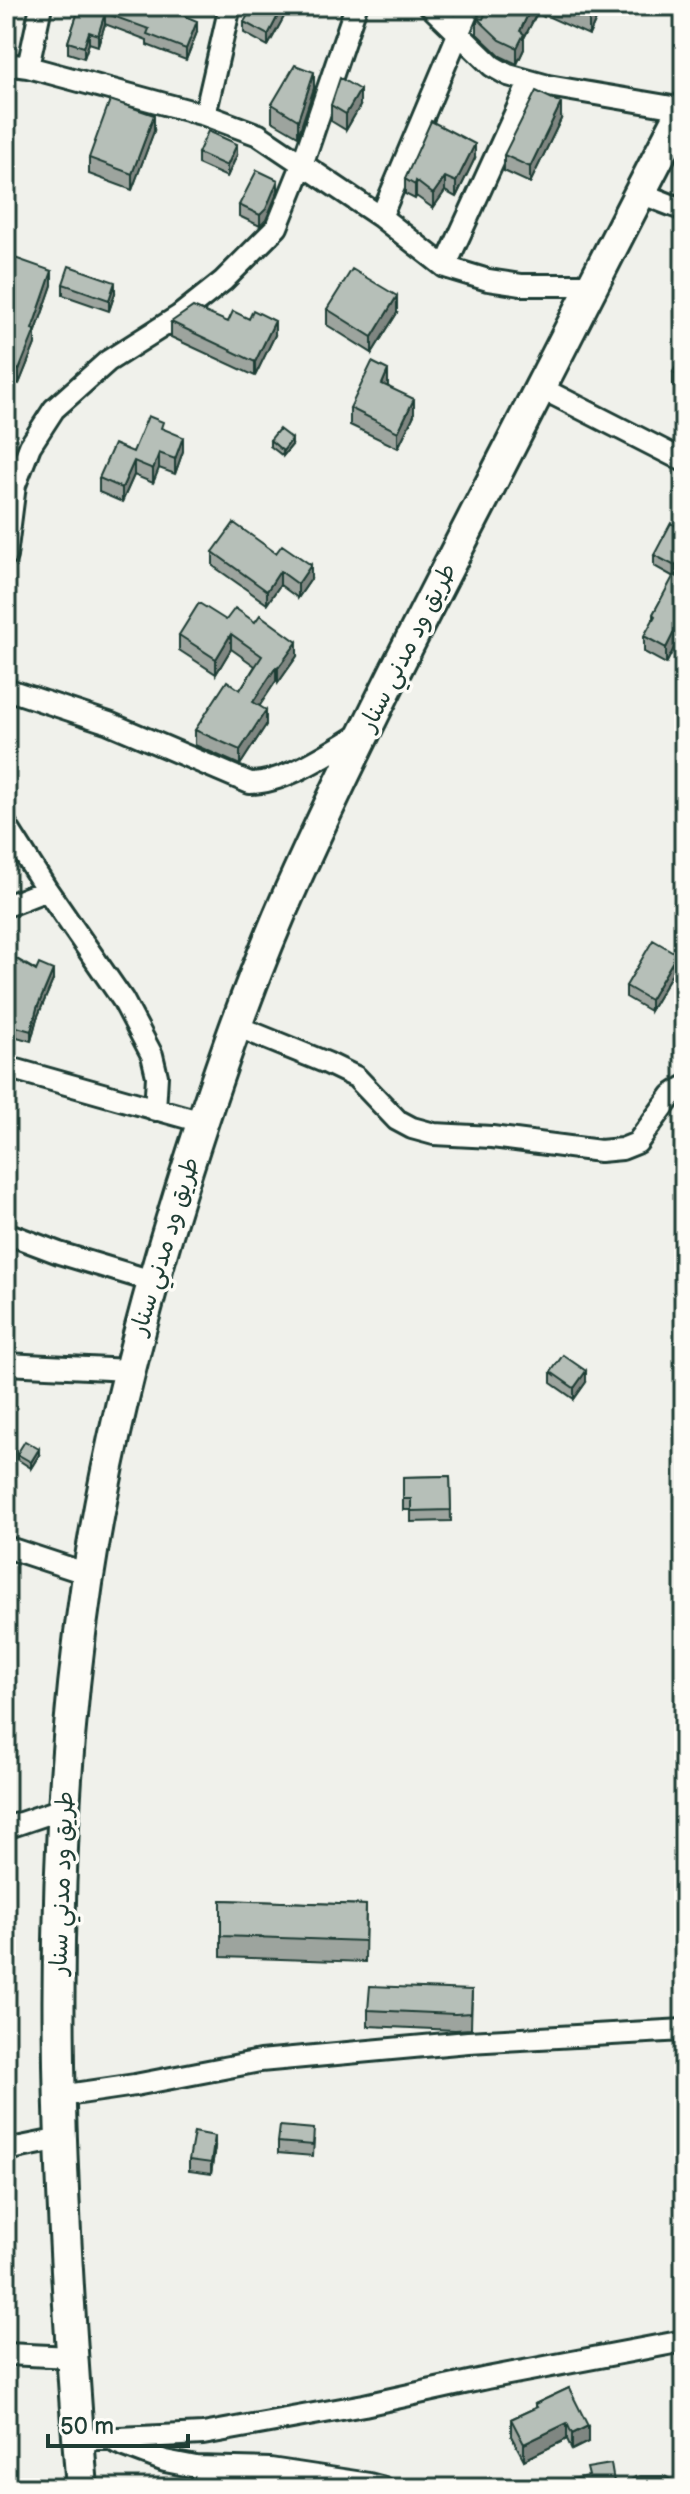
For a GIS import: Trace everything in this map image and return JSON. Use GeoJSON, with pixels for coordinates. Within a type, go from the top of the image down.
{"type":"FeatureCollection","features":[{"type":"Feature","properties":{"kind":"highway","name":"طريق ود مدني سنار"},"geometry":{"type":"LineString","coordinates":[[82,2488],[93,2440],[72,2357],[61,2139],[58,1975],[62,1809],[88,1574],[129,1370],[152,1281],[202,1122],[236,1026],[296,879],[365,732],[684,109]]}},
{"type":"Feature","properties":{"kind":"street"},"geometry":{"type":"LineString","coordinates":[[28,67],[41,6]]}},
{"type":"Feature","properties":{"kind":"street"},"geometry":{"type":"LineString","coordinates":[[205,115],[230,6]]}},
{"type":"Feature","properties":{"kind":"street"},"geometry":{"type":"LineString","coordinates":[[6,556],[10,484],[54,409],[108,361],[179,316],[223,281],[277,227],[302,165],[356,6]]}},
{"type":"Feature","properties":{"kind":"street"},"geometry":{"type":"LineString","coordinates":[[430,6],[492,66],[508,75],[592,94],[684,109]]}},
{"type":"Feature","properties":{"kind":"street"},"geometry":{"type":"LineString","coordinates":[[381,217],[470,6]]}},
{"type":"Feature","properties":{"kind":"street"},"geometry":{"type":"LineString","coordinates":[[6,64],[28,67],[205,115],[259,135],[381,217],[445,267],[488,280],[521,285],[592,285]]}},
{"type":"Feature","properties":{"kind":"street"},"geometry":{"type":"LineString","coordinates":[[445,267],[530,81]]}},
{"type":"Feature","properties":{"kind":"street"},"geometry":{"type":"LineString","coordinates":[[640,193],[684,210]]}},
{"type":"Feature","properties":{"kind":"street"},"geometry":{"type":"LineString","coordinates":[[541,388],[684,461]]}},
{"type":"Feature","properties":{"kind":"street"},"geometry":{"type":"LineString","coordinates":[[6,689],[109,723],[250,783],[264,783],[313,762],[365,732]]}},
{"type":"Feature","properties":{"kind":"street"},"geometry":{"type":"LineString","coordinates":[[6,825],[123,1000],[152,1055],[157,1076],[155,1110]]}},
{"type":"Feature","properties":{"kind":"street"},"geometry":{"type":"LineString","coordinates":[[6,906],[47,890]]}},
{"type":"Feature","properties":{"kind":"street"},"geometry":{"type":"LineString","coordinates":[[236,1026],[356,1077],[397,1120],[434,1134],[492,1137],[600,1151],[622,1149],[637,1143],[672,1095],[684,1087]]}},
{"type":"Feature","properties":{"kind":"street"},"geometry":{"type":"LineString","coordinates":[[6,1067],[202,1122]]}},
{"type":"Feature","properties":{"kind":"street"},"geometry":{"type":"LineString","coordinates":[[6,1233],[59,1253],[152,1281]]}},
{"type":"Feature","properties":{"kind":"street"},"geometry":{"type":"LineString","coordinates":[[6,1364],[129,1370]]}},
{"type":"Feature","properties":{"kind":"street"},"geometry":{"type":"LineString","coordinates":[[6,1547],[88,1574]]}},
{"type":"Feature","properties":{"kind":"street"},"geometry":{"type":"LineString","coordinates":[[6,1828],[62,1809]]}},
{"type":"Feature","properties":{"kind":"street"},"geometry":{"type":"LineString","coordinates":[[60,2096],[260,2061],[468,2042],[684,2030]]}},
{"type":"Feature","properties":{"kind":"street"},"geometry":{"type":"LineString","coordinates":[[6,2150],[61,2139]]}},
{"type":"Feature","properties":{"kind":"street"},"geometry":{"type":"LineString","coordinates":[[93,2440],[203,2434],[684,2341]]}},
{"type":"Feature","properties":{"kind":"street"},"geometry":{"type":"LineString","coordinates":[[6,2354],[72,2357]]}},
{"type":"Feature","properties":{"kind":"street"},"geometry":{"type":"LineString","coordinates":[[93,2440],[196,2467],[270,2469],[384,2488]]}},
{"type":"Feature","properties":{"kind":"street"},"geometry":{"type":"LineString","coordinates":[[196,2467],[235,2488]]}},
{"type":"Feature","properties":{"kind":"street"},"geometry":{"type":"LineString","coordinates":[[640,2488],[662,2488]]}},
{"type":"Feature","properties":{"kind":"building"},"geometry":{"type":"Polygon","coordinates":[[[80,6],[140,6],[156,12],[161,6],[197,21],[186,49],[147,34],[149,29],[105,13],[98,35],[89,32],[84,47],[68,42],[80,6]]]}},
{"type":"Feature","properties":{"kind":"building"},"geometry":{"type":"Polygon","coordinates":[[[253,6],[283,6],[268,35],[244,22],[253,6]]]}},
{"type":"Feature","properties":{"kind":"building"},"geometry":{"type":"Polygon","coordinates":[[[489,6],[532,6],[520,31],[524,34],[517,48],[500,40],[477,18],[483,19],[489,6]]]}},
{"type":"Feature","properties":{"kind":"building"},"geometry":{"type":"Polygon","coordinates":[[[561,6],[595,6],[589,19],[561,6]]]}},
{"type":"Feature","properties":{"kind":"building"},"geometry":{"type":"Polygon","coordinates":[[[295,65],[314,72],[298,120],[272,104],[295,65]]]}},
{"type":"Feature","properties":{"kind":"building"},"geometry":{"type":"Polygon","coordinates":[[[340,78],[360,90],[346,114],[331,105],[340,78]]]}},
{"type":"Feature","properties":{"kind":"building"},"geometry":{"type":"Polygon","coordinates":[[[536,91],[561,103],[530,167],[504,155],[536,91]]]}},
{"type":"Feature","properties":{"kind":"building"},"geometry":{"type":"Polygon","coordinates":[[[110,100],[154,115],[132,174],[89,158],[110,100]]]}},
{"type":"Feature","properties":{"kind":"building"},"geometry":{"type":"Polygon","coordinates":[[[431,121],[475,144],[456,182],[445,177],[433,194],[416,181],[415,185],[405,179],[431,121]]]}},
{"type":"Feature","properties":{"kind":"building"},"geometry":{"type":"Polygon","coordinates":[[[208,131],[237,144],[227,166],[198,153],[208,131]]]}},
{"type":"Feature","properties":{"kind":"building"},"geometry":{"type":"Polygon","coordinates":[[[257,170],[278,180],[266,209],[260,215],[239,205],[257,170]]]}},
{"type":"Feature","properties":{"kind":"building"},"geometry":{"type":"Polygon","coordinates":[[[9,256],[52,271],[32,329],[35,330],[19,370],[6,365],[6,263],[9,256]]]}},
{"type":"Feature","properties":{"kind":"building"},"geometry":{"type":"Polygon","coordinates":[[[69,266],[115,282],[109,300],[63,284],[69,266]]]}},
{"type":"Feature","properties":{"kind":"building"},"geometry":{"type":"Polygon","coordinates":[[[352,269],[397,296],[372,337],[327,309],[352,269]]]}},
{"type":"Feature","properties":{"kind":"building"},"geometry":{"type":"Polygon","coordinates":[[[193,307],[228,322],[233,311],[249,319],[253,310],[275,321],[255,362],[171,322],[193,307]]]}},
{"type":"Feature","properties":{"kind":"building"},"geometry":{"type":"Polygon","coordinates":[[[684,354],[684,379],[673,372],[684,354]]]}},
{"type":"Feature","properties":{"kind":"building"},"geometry":{"type":"Polygon","coordinates":[[[372,362],[388,370],[382,384],[414,399],[398,432],[350,408],[372,362]]]}},
{"type":"Feature","properties":{"kind":"building"},"geometry":{"type":"Polygon","coordinates":[[[148,416],[163,422],[161,428],[183,437],[175,459],[159,453],[153,469],[134,461],[122,488],[99,478],[114,444],[133,452],[148,416]]]}},
{"type":"Feature","properties":{"kind":"building"},"geometry":{"type":"Polygon","coordinates":[[[279,429],[292,439],[283,451],[270,440],[279,429]]]}},
{"type":"Feature","properties":{"kind":"building"},"geometry":{"type":"Polygon","coordinates":[[[234,523],[276,553],[282,545],[311,565],[298,584],[280,571],[267,591],[213,552],[234,523]]]}},
{"type":"Feature","properties":{"kind":"building"},"geometry":{"type":"Polygon","coordinates":[[[671,523],[684,531],[684,551],[675,566],[654,555],[671,523]]]}},
{"type":"Feature","properties":{"kind":"building"},"geometry":{"type":"Polygon","coordinates":[[[674,575],[684,581],[684,612],[666,648],[644,636],[674,575]]]}},
{"type":"Feature","properties":{"kind":"building"},"geometry":{"type":"Polygon","coordinates":[[[199,603],[226,620],[235,608],[255,622],[260,615],[297,642],[253,702],[266,710],[240,750],[195,730],[227,681],[240,690],[262,656],[231,634],[216,659],[179,635],[199,603]]]}},
{"type":"Feature","properties":{"kind":"building"},"geometry":{"type":"Polygon","coordinates":[[[6,921],[11,922],[7,938],[12,940],[8,954],[36,971],[39,964],[53,970],[31,1031],[6,1024],[6,921]]]}},
{"type":"Feature","properties":{"kind":"building"},"geometry":{"type":"Polygon","coordinates":[[[653,940],[677,954],[650,1000],[626,986],[653,940]]]}},
{"type":"Feature","properties":{"kind":"building"},"geometry":{"type":"Polygon","coordinates":[[[563,1355],[586,1371],[574,1388],[551,1372],[563,1355]]]}},
{"type":"Feature","properties":{"kind":"building"},"geometry":{"type":"Polygon","coordinates":[[[25,1441],[39,1449],[31,1462],[17,1454],[25,1441]]]}},
{"type":"Feature","properties":{"kind":"building"},"geometry":{"type":"Polygon","coordinates":[[[6,1444],[14,1447],[6,1470],[6,1444]]]}},
{"type":"Feature","properties":{"kind":"building"},"geometry":{"type":"Polygon","coordinates":[[[450,1476],[451,1510],[411,1511],[411,1499],[403,1499],[403,1477],[450,1476]]]}},
{"type":"Feature","properties":{"kind":"building"},"geometry":{"type":"Polygon","coordinates":[[[221,1900],[366,1905],[365,1941],[221,1936],[221,1900]]]}},
{"type":"Feature","properties":{"kind":"building"},"geometry":{"type":"Polygon","coordinates":[[[370,1986],[472,1990],[471,2013],[368,2010],[370,1986]]]}},
{"type":"Feature","properties":{"kind":"building"},"geometry":{"type":"Polygon","coordinates":[[[280,2126],[314,2129],[313,2145],[278,2142],[280,2126]]]}},
{"type":"Feature","properties":{"kind":"building"},"geometry":{"type":"Polygon","coordinates":[[[194,2132],[215,2136],[211,2163],[189,2160],[194,2132]]]}},
{"type":"Feature","properties":{"kind":"building"},"geometry":{"type":"Polygon","coordinates":[[[569,2388],[588,2426],[572,2434],[567,2423],[524,2444],[511,2419],[569,2388]]]}},
{"type":"Feature","properties":{"kind":"building"},"geometry":{"type":"Polygon","coordinates":[[[611,2464],[615,2488],[573,2488],[571,2479],[589,2476],[587,2468],[611,2464]]]}}]}
